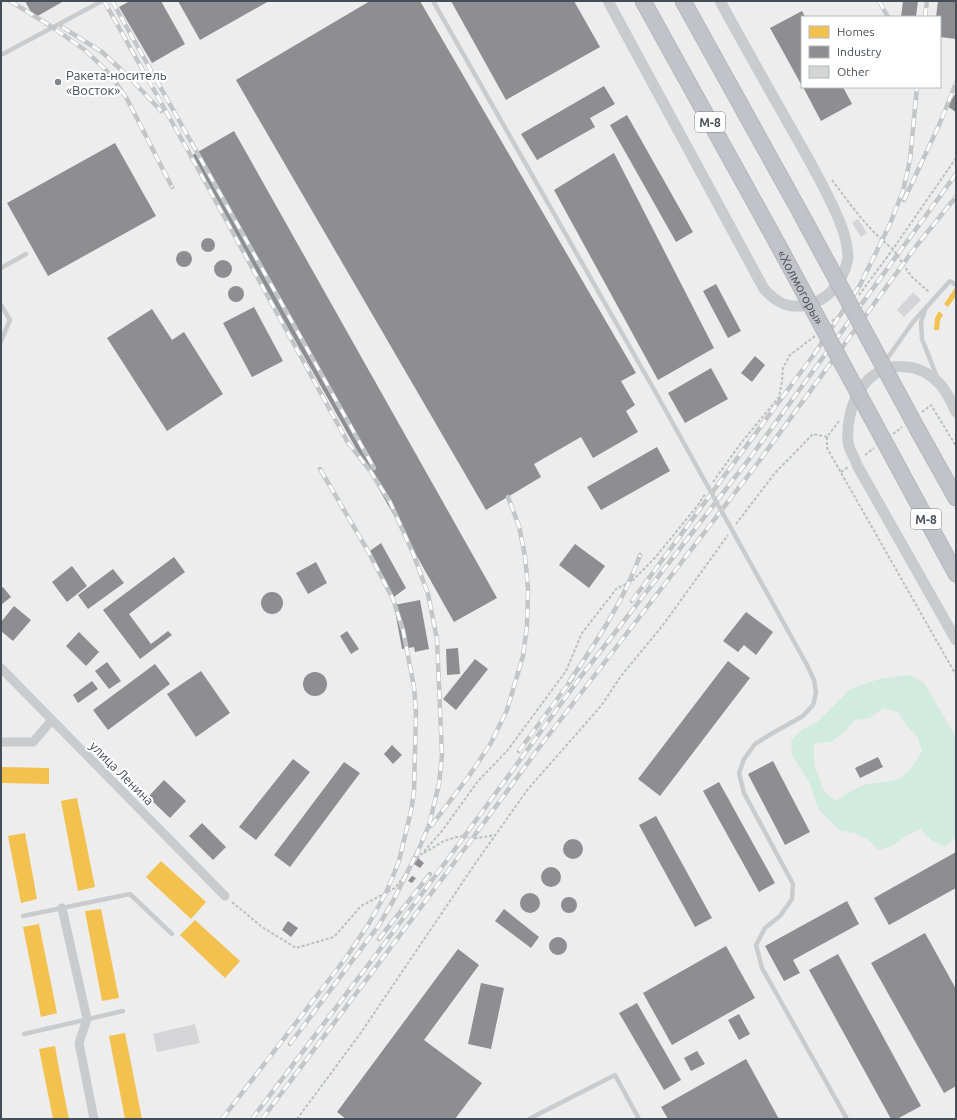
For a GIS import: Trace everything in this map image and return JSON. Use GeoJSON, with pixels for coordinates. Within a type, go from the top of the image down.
{"type":"FeatureCollection","features":[{"type":"Feature","properties":{"kind":"highway","name":"«Холмогоры»"},"geometry":{"type":"LineString","coordinates":[[643,1],[777,243],[956,574]]}},
{"type":"Feature","properties":{"kind":"highway","name":"М-8"},"geometry":{"type":"LineString","coordinates":[[683,1],[956,498]]}},
{"type":"Feature","properties":{"kind":"street"},"geometry":{"type":"LineString","coordinates":[[608,1],[764,289],[772,298],[784,304],[796,306],[809,304],[824,298],[833,290],[842,278],[848,259],[845,235],[834,209],[809,160],[720,1]]}},
{"type":"Feature","properties":{"kind":"street"},"geometry":{"type":"LineString","coordinates":[[955,407],[940,384],[930,375],[916,368],[900,366],[880,370],[870,377],[856,397],[850,414],[848,444],[856,462],[956,640]]}},
{"type":"Feature","properties":{"kind":"street","name":"улица Ленина"},"geometry":{"type":"LineString","coordinates":[[1,668],[225,896]]}},
{"type":"Feature","properties":{"kind":"street"},"geometry":{"type":"LineString","coordinates":[[1,742],[33,742],[52,720]]}},
{"type":"Feature","properties":{"kind":"street"},"geometry":{"type":"LineString","coordinates":[[62,908],[87,1019],[79,1043],[94,1119]]}},
{"type":"Feature","properties":{"kind":"lane"},"geometry":{"type":"LineString","coordinates":[[1,55],[102,1]]}},
{"type":"Feature","properties":{"kind":"lane"},"geometry":{"type":"LineString","coordinates":[[433,1],[656,393],[814,680],[816,693],[812,706],[803,716],[755,744],[744,759],[739,773],[744,793],[793,884],[792,899],[780,916],[764,928],[756,945],[762,968],[847,1119]]}},
{"type":"Feature","properties":{"kind":"lane"},"geometry":{"type":"LineString","coordinates":[[1,268],[26,254]]}},
{"type":"Feature","properties":{"kind":"lane"},"geometry":{"type":"LineString","coordinates":[[880,370],[913,322],[950,281],[956,285]]}},
{"type":"Feature","properties":{"kind":"lane"},"geometry":{"type":"LineString","coordinates":[[1,304],[10,320],[1,341]]}},
{"type":"Feature","properties":{"kind":"lane"},"geometry":{"type":"LineString","coordinates":[[927,307],[921,322],[922,339],[940,384]]}},
{"type":"Feature","properties":{"kind":"lane"},"geometry":{"type":"LineString","coordinates":[[23,916],[130,894],[172,934]]}},
{"type":"Feature","properties":{"kind":"lane"},"geometry":{"type":"LineString","coordinates":[[24,1034],[124,1011]]}},
{"type":"Feature","properties":{"kind":"lane"},"geometry":{"type":"LineString","coordinates":[[529,1119],[615,1075],[639,1119]]}},
{"type":"Feature","properties":{"kind":"path"},"geometry":{"type":"LineString","coordinates":[[854,300],[893,249],[956,158]]}},
{"type":"Feature","properties":{"kind":"path"},"geometry":{"type":"LineString","coordinates":[[830,176],[857,213],[882,241],[893,249],[911,276],[936,297]]}},
{"type":"Feature","properties":{"kind":"path"},"geometry":{"type":"LineString","coordinates":[[832,322],[842,313]]}},
{"type":"Feature","properties":{"kind":"path"},"geometry":{"type":"LineString","coordinates":[[710,486],[741,443],[779,397],[783,368],[790,355],[816,335]]}},
{"type":"Feature","properties":{"kind":"path"},"geometry":{"type":"LineString","coordinates":[[919,414],[931,405],[956,446]]}},
{"type":"Feature","properties":{"kind":"path"},"geometry":{"type":"LineString","coordinates":[[840,418],[827,438],[827,448],[956,675]]}},
{"type":"Feature","properties":{"kind":"path"},"geometry":{"type":"LineString","coordinates":[[887,438],[906,424]]}},
{"type":"Feature","properties":{"kind":"path"},"geometry":{"type":"LineString","coordinates":[[297,1119],[360,1034],[528,789],[601,706],[621,676],[662,624],[754,499],[775,473],[813,434],[827,438]]}},
{"type":"Feature","properties":{"kind":"path"},"geometry":{"type":"LineString","coordinates":[[841,472],[875,448]]}},
{"type":"Feature","properties":{"kind":"path"},"geometry":{"type":"LineString","coordinates":[[225,896],[262,927],[296,948],[334,937],[361,906],[395,888],[442,831],[478,781],[507,751],[566,671],[582,633],[617,588],[631,582],[654,559],[698,505],[706,492]]}},
{"type":"Feature","properties":{"kind":"path"},"geometry":{"type":"LineString","coordinates":[[422,854],[444,841],[458,837],[464,836],[472,839],[496,834]]}},
{"type":"Feature","properties":{"kind":"green space"},"geometry":{"type":"Polygon","coordinates":[[[910,675],[924,683],[956,737],[956,837],[945,847],[931,840],[920,829],[906,836],[894,845],[879,850],[868,840],[855,833],[840,831],[819,810],[809,782],[792,755],[791,740],[803,729],[817,722],[850,689],[879,679],[910,675]],[[883,708],[870,718],[855,720],[844,732],[831,742],[814,743],[814,764],[824,791],[835,801],[865,785],[896,780],[913,766],[922,751],[917,736],[907,726],[898,712],[883,708]]]}},
{"type":"Feature","properties":{"kind":"building: Homes"},"geometry":{"type":"Polygon","coordinates":[[[955,288],[956,296],[948,307],[944,304],[955,288]]]}},
{"type":"Feature","properties":{"kind":"building: Homes"},"geometry":{"type":"Polygon","coordinates":[[[939,311],[943,315],[940,320],[939,330],[934,330],[935,318],[939,311]]]}},
{"type":"Feature","properties":{"kind":"building: Homes"},"geometry":{"type":"Polygon","coordinates":[[[1,767],[49,768],[49,784],[1,783],[1,767]]]}},
{"type":"Feature","properties":{"kind":"building: Homes"},"geometry":{"type":"Polygon","coordinates":[[[77,798],[95,887],[78,891],[61,801],[77,798]]]}},
{"type":"Feature","properties":{"kind":"building: Homes"},"geometry":{"type":"Polygon","coordinates":[[[25,833],[37,899],[21,903],[8,836],[25,833]]]}},
{"type":"Feature","properties":{"kind":"building: Homes"},"geometry":{"type":"Polygon","coordinates":[[[161,861],[206,902],[191,919],[146,877],[161,861]]]}},
{"type":"Feature","properties":{"kind":"building: Homes"},"geometry":{"type":"Polygon","coordinates":[[[101,909],[119,998],[102,1001],[85,911],[101,909]]]}},
{"type":"Feature","properties":{"kind":"building: Homes"},"geometry":{"type":"Polygon","coordinates":[[[195,920],[240,961],[225,978],[180,935],[195,920]]]}},
{"type":"Feature","properties":{"kind":"building: Homes"},"geometry":{"type":"Polygon","coordinates":[[[39,924],[57,1013],[41,1017],[23,927],[39,924]]]}},
{"type":"Feature","properties":{"kind":"building: Homes"},"geometry":{"type":"Polygon","coordinates":[[[125,1033],[142,1119],[125,1119],[109,1036],[125,1033]]]}},
{"type":"Feature","properties":{"kind":"building: Homes"},"geometry":{"type":"Polygon","coordinates":[[[55,1046],[69,1119],[53,1119],[39,1049],[55,1046]]]}},
{"type":"Feature","properties":{"kind":"building: Industry"},"geometry":{"type":"Polygon","coordinates":[[[25,1],[64,1],[34,18],[25,1]]]}},
{"type":"Feature","properties":{"kind":"building: Industry"},"geometry":{"type":"Polygon","coordinates":[[[130,1],[161,1],[185,44],[152,63],[119,7],[130,1]]]}},
{"type":"Feature","properties":{"kind":"building: Industry"},"geometry":{"type":"Polygon","coordinates":[[[178,1],[269,1],[200,40],[178,1]]]}},
{"type":"Feature","properties":{"kind":"building: Industry"},"geometry":{"type":"Polygon","coordinates":[[[370,1],[420,1],[636,373],[621,381],[635,405],[626,411],[638,432],[593,458],[581,437],[534,464],[541,477],[486,510],[236,80],[370,1]]]}},
{"type":"Feature","properties":{"kind":"building: Industry"},"geometry":{"type":"Polygon","coordinates":[[[451,1],[574,1],[600,47],[506,100],[451,1]]]}},
{"type":"Feature","properties":{"kind":"building: Industry"},"geometry":{"type":"Polygon","coordinates":[[[903,1],[918,1],[916,16],[901,16],[903,1]]]}},
{"type":"Feature","properties":{"kind":"building: Industry"},"geometry":{"type":"Polygon","coordinates":[[[938,1],[956,1],[956,39],[941,37],[941,16],[936,16],[938,1]]]}},
{"type":"Feature","properties":{"kind":"building: Industry"},"geometry":{"type":"Polygon","coordinates":[[[802,11],[804,16],[801,16],[801,84],[770,28],[802,11]]]}},
{"type":"Feature","properties":{"kind":"building: Industry"},"geometry":{"type":"Polygon","coordinates":[[[604,86],[615,104],[590,118],[595,127],[537,160],[521,134],[604,86]]]}},
{"type":"Feature","properties":{"kind":"building: Industry"},"geometry":{"type":"Polygon","coordinates":[[[804,88],[844,88],[852,104],[821,121],[804,88]]]}},
{"type":"Feature","properties":{"kind":"building: Industry"},"geometry":{"type":"Polygon","coordinates":[[[956,93],[956,112],[947,106],[956,93]]]}},
{"type":"Feature","properties":{"kind":"building: Industry"},"geometry":{"type":"Polygon","coordinates":[[[627,115],[693,232],[676,242],[610,125],[627,115]]]}},
{"type":"Feature","properties":{"kind":"building: Industry"},"geometry":{"type":"Polygon","coordinates":[[[234,131],[497,598],[454,622],[191,156],[234,131]]]}},
{"type":"Feature","properties":{"kind":"building: Industry"},"geometry":{"type":"Polygon","coordinates":[[[115,143],[156,216],[48,276],[7,203],[115,143]]]}},
{"type":"Feature","properties":{"kind":"building: Industry"},"geometry":{"type":"Polygon","coordinates":[[[614,153],[714,348],[658,380],[554,190],[614,153]]]}},
{"type":"Feature","properties":{"kind":"building: Industry"},"geometry":{"type":"Polygon","coordinates":[[[205,238],[211,238],[215,242],[215,248],[211,252],[205,252],[201,248],[201,242],[205,238]]]}},
{"type":"Feature","properties":{"kind":"building: Industry"},"geometry":{"type":"Polygon","coordinates":[[[184,251],[191,256],[192,259],[187,266],[184,267],[177,262],[176,259],[181,252],[184,251]]]}},
{"type":"Feature","properties":{"kind":"building: Industry"},"geometry":{"type":"Polygon","coordinates":[[[223,260],[229,263],[232,269],[229,275],[223,278],[217,275],[214,269],[217,263],[223,260]]]}},
{"type":"Feature","properties":{"kind":"building: Industry"},"geometry":{"type":"Polygon","coordinates":[[[716,284],[741,331],[728,338],[703,291],[716,284]]]}},
{"type":"Feature","properties":{"kind":"building: Industry"},"geometry":{"type":"Polygon","coordinates":[[[233,286],[239,286],[244,291],[242,300],[239,302],[233,302],[228,297],[228,291],[233,286]]]}},
{"type":"Feature","properties":{"kind":"building: Industry"},"geometry":{"type":"Polygon","coordinates":[[[254,307],[283,361],[252,377],[223,323],[254,307]]]}},
{"type":"Feature","properties":{"kind":"building: Industry"},"geometry":{"type":"Polygon","coordinates":[[[152,309],[172,340],[184,332],[223,394],[167,431],[107,338],[152,309]]]}},
{"type":"Feature","properties":{"kind":"building: Industry"},"geometry":{"type":"Polygon","coordinates":[[[755,356],[765,365],[752,382],[741,373],[755,356]]]}},
{"type":"Feature","properties":{"kind":"building: Industry"},"geometry":{"type":"Polygon","coordinates":[[[711,368],[728,399],[685,423],[668,393],[711,368]]]}},
{"type":"Feature","properties":{"kind":"building: Industry"},"geometry":{"type":"Polygon","coordinates":[[[657,447],[670,471],[601,510],[587,487],[657,447]]]}},
{"type":"Feature","properties":{"kind":"building: Industry"},"geometry":{"type":"Polygon","coordinates":[[[381,543],[406,588],[394,597],[367,553],[381,543]]]}},
{"type":"Feature","properties":{"kind":"building: Industry"},"geometry":{"type":"Polygon","coordinates":[[[575,544],[605,566],[589,588],[559,565],[575,544]]]}},
{"type":"Feature","properties":{"kind":"building: Industry"},"geometry":{"type":"Polygon","coordinates":[[[174,557],[185,572],[129,614],[151,644],[168,631],[172,635],[140,659],[103,610],[174,557]]]}},
{"type":"Feature","properties":{"kind":"building: Industry"},"geometry":{"type":"Polygon","coordinates":[[[316,562],[327,583],[308,594],[296,573],[316,562]]]}},
{"type":"Feature","properties":{"kind":"building: Industry"},"geometry":{"type":"Polygon","coordinates":[[[72,566],[87,586],[67,602],[52,582],[72,566]]]}},
{"type":"Feature","properties":{"kind":"building: Industry"},"geometry":{"type":"Polygon","coordinates":[[[113,569],[124,583],[88,609],[78,595],[113,569]]]}},
{"type":"Feature","properties":{"kind":"building: Industry"},"geometry":{"type":"Polygon","coordinates":[[[3,587],[11,597],[1,605],[1,589],[3,587]]]}},
{"type":"Feature","properties":{"kind":"building: Industry"},"geometry":{"type":"Polygon","coordinates":[[[272,592],[280,595],[283,603],[280,611],[272,614],[264,611],[261,603],[264,595],[272,592]]]}},
{"type":"Feature","properties":{"kind":"building: Industry"},"geometry":{"type":"Polygon","coordinates":[[[420,600],[429,649],[415,652],[414,647],[402,649],[394,605],[420,600]]]}},
{"type":"Feature","properties":{"kind":"building: Industry"},"geometry":{"type":"Polygon","coordinates":[[[14,606],[31,620],[13,641],[1,631],[1,622],[14,606]]]}},
{"type":"Feature","properties":{"kind":"building: Industry"},"geometry":{"type":"Polygon","coordinates":[[[746,612],[773,632],[756,655],[744,645],[738,652],[723,641],[746,612]]]}},
{"type":"Feature","properties":{"kind":"building: Industry"},"geometry":{"type":"Polygon","coordinates":[[[347,631],[359,649],[351,654],[340,636],[347,631]]]}},
{"type":"Feature","properties":{"kind":"building: Industry"},"geometry":{"type":"Polygon","coordinates":[[[79,632],[99,652],[86,666],[66,646],[79,632]]]}},
{"type":"Feature","properties":{"kind":"building: Industry"},"geometry":{"type":"Polygon","coordinates":[[[458,648],[460,674],[447,675],[446,649],[458,648]]]}},
{"type":"Feature","properties":{"kind":"building: Industry"},"geometry":{"type":"Polygon","coordinates":[[[475,659],[488,669],[456,710],[443,699],[475,659]]]}},
{"type":"Feature","properties":{"kind":"building: Industry"},"geometry":{"type":"Polygon","coordinates":[[[728,661],[750,678],[660,796],[638,779],[728,661]]]}},
{"type":"Feature","properties":{"kind":"building: Industry"},"geometry":{"type":"Polygon","coordinates":[[[107,662],[121,681],[109,689],[95,671],[107,662]]]}},
{"type":"Feature","properties":{"kind":"building: Industry"},"geometry":{"type":"Polygon","coordinates":[[[155,664],[170,684],[108,730],[93,710],[155,664]]]}},
{"type":"Feature","properties":{"kind":"building: Industry"},"geometry":{"type":"Polygon","coordinates":[[[201,671],[230,713],[196,737],[167,694],[201,671]]]}},
{"type":"Feature","properties":{"kind":"building: Industry"},"geometry":{"type":"Polygon","coordinates":[[[310,672],[320,672],[327,679],[327,689],[320,696],[310,696],[303,689],[303,679],[310,672]]]}},
{"type":"Feature","properties":{"kind":"building: Industry"},"geometry":{"type":"Polygon","coordinates":[[[92,681],[98,689],[78,703],[73,695],[92,681]]]}},
{"type":"Feature","properties":{"kind":"building: Industry"},"geometry":{"type":"Polygon","coordinates":[[[392,745],[402,755],[393,764],[384,754],[392,745]]]}},
{"type":"Feature","properties":{"kind":"building: Industry"},"geometry":{"type":"Polygon","coordinates":[[[878,757],[883,767],[860,778],[855,768],[878,757]]]}},
{"type":"Feature","properties":{"kind":"building: Industry"},"geometry":{"type":"Polygon","coordinates":[[[293,759],[310,772],[256,840],[239,827],[293,759]]]}},
{"type":"Feature","properties":{"kind":"building: Industry"},"geometry":{"type":"Polygon","coordinates":[[[773,761],[810,832],[785,845],[748,774],[773,761]]]}},
{"type":"Feature","properties":{"kind":"building: Industry"},"geometry":{"type":"Polygon","coordinates":[[[344,762],[360,773],[290,867],[274,855],[344,762]]]}},
{"type":"Feature","properties":{"kind":"building: Industry"},"geometry":{"type":"Polygon","coordinates":[[[164,780],[186,801],[170,818],[148,797],[164,780]]]}},
{"type":"Feature","properties":{"kind":"building: Industry"},"geometry":{"type":"Polygon","coordinates":[[[719,782],[775,883],[759,892],[703,791],[719,782]]]}},
{"type":"Feature","properties":{"kind":"building: Industry"},"geometry":{"type":"Polygon","coordinates":[[[656,816],[712,918],[695,927],[639,825],[656,816]]]}},
{"type":"Feature","properties":{"kind":"building: Industry"},"geometry":{"type":"Polygon","coordinates":[[[202,823],[226,847],[213,860],[189,836],[202,823]]]}},
{"type":"Feature","properties":{"kind":"building: Industry"},"geometry":{"type":"Polygon","coordinates":[[[573,839],[580,842],[583,849],[580,856],[573,859],[566,856],[563,849],[566,842],[573,839]]]}},
{"type":"Feature","properties":{"kind":"building: Industry"},"geometry":{"type":"Polygon","coordinates":[[[956,852],[956,888],[889,925],[874,898],[956,852]]]}},
{"type":"Feature","properties":{"kind":"building: Industry"},"geometry":{"type":"Polygon","coordinates":[[[418,858],[424,863],[420,868],[414,864],[418,858]]]}},
{"type":"Feature","properties":{"kind":"building: Industry"},"geometry":{"type":"Polygon","coordinates":[[[547,867],[555,867],[561,873],[561,881],[555,887],[547,887],[541,881],[541,873],[547,867]]]}},
{"type":"Feature","properties":{"kind":"building: Industry"},"geometry":{"type":"Polygon","coordinates":[[[412,876],[416,878],[412,883],[408,881],[412,876]]]}},
{"type":"Feature","properties":{"kind":"building: Industry"},"geometry":{"type":"Polygon","coordinates":[[[530,893],[537,896],[540,903],[537,910],[530,913],[523,910],[520,903],[523,896],[530,893]]]}},
{"type":"Feature","properties":{"kind":"building: Industry"},"geometry":{"type":"Polygon","coordinates":[[[566,897],[572,897],[577,902],[575,911],[572,913],[566,913],[561,908],[561,902],[566,897]]]}},
{"type":"Feature","properties":{"kind":"building: Industry"},"geometry":{"type":"Polygon","coordinates":[[[847,901],[859,924],[793,960],[800,973],[784,981],[765,946],[847,901]]]}},
{"type":"Feature","properties":{"kind":"building: Industry"},"geometry":{"type":"Polygon","coordinates":[[[504,909],[539,937],[531,948],[495,921],[504,909]]]}},
{"type":"Feature","properties":{"kind":"building: Industry"},"geometry":{"type":"Polygon","coordinates":[[[288,921],[298,928],[291,937],[282,930],[288,921]]]}},
{"type":"Feature","properties":{"kind":"building: Industry"},"geometry":{"type":"Polygon","coordinates":[[[925,933],[956,989],[956,1086],[944,1093],[871,963],[925,933]]]}},
{"type":"Feature","properties":{"kind":"building: Industry"},"geometry":{"type":"Polygon","coordinates":[[[558,937],[564,940],[567,946],[564,952],[558,955],[552,952],[549,946],[552,940],[558,937]]]}},
{"type":"Feature","properties":{"kind":"building: Industry"},"geometry":{"type":"Polygon","coordinates":[[[726,946],[755,998],[672,1045],[643,993],[726,946]]]}},
{"type":"Feature","properties":{"kind":"building: Industry"},"geometry":{"type":"Polygon","coordinates":[[[458,949],[479,965],[424,1040],[482,1083],[455,1119],[346,1119],[337,1112],[458,949]]]}},
{"type":"Feature","properties":{"kind":"building: Industry"},"geometry":{"type":"Polygon","coordinates":[[[838,954],[921,1106],[897,1119],[891,1119],[809,970],[838,954]]]}},
{"type":"Feature","properties":{"kind":"building: Industry"},"geometry":{"type":"Polygon","coordinates":[[[481,983],[504,988],[491,1049],[468,1044],[481,983]]]}},
{"type":"Feature","properties":{"kind":"building: Industry"},"geometry":{"type":"Polygon","coordinates":[[[637,1003],[681,1080],[664,1090],[619,1013],[637,1003]]]}},
{"type":"Feature","properties":{"kind":"building: Industry"},"geometry":{"type":"Polygon","coordinates":[[[739,1014],[750,1034],[739,1040],[728,1020],[739,1014]]]}},
{"type":"Feature","properties":{"kind":"building: Industry"},"geometry":{"type":"Polygon","coordinates":[[[697,1051],[705,1064],[691,1071],[684,1058],[697,1051]]]}},
{"type":"Feature","properties":{"kind":"building: Industry"},"geometry":{"type":"Polygon","coordinates":[[[746,1059],[779,1119],[668,1119],[661,1107],[746,1059]]]}},
{"type":"Feature","properties":{"kind":"building: Other"},"geometry":{"type":"Polygon","coordinates":[[[858,219],[867,233],[861,237],[852,223],[858,219]]]}},
{"type":"Feature","properties":{"kind":"building: Other"},"geometry":{"type":"Polygon","coordinates":[[[913,292],[921,300],[904,317],[897,310],[913,292]]]}},
{"type":"Feature","properties":{"kind":"building: Other"},"geometry":{"type":"Polygon","coordinates":[[[195,1024],[200,1043],[157,1052],[153,1034],[195,1024]]]}},
{"type":"Feature","properties":{"kind":"railway"},"geometry":{"type":"LineString","coordinates":[[10,1],[49,25],[85,50],[110,74],[127,99],[172,187]]}},
{"type":"Feature","properties":{"kind":"railway"},"geometry":{"type":"LineString","coordinates":[[104,1],[347,441],[371,472],[390,502],[413,553],[428,594],[437,639],[442,755],[439,784],[429,825],[416,856]]}},
{"type":"Feature","properties":{"kind":"railway"},"geometry":{"type":"LineString","coordinates":[[112,1],[374,468]]}},
{"type":"Feature","properties":{"kind":"railway"},"geometry":{"type":"LineString","coordinates":[[879,1],[887,16]]}},
{"type":"Feature","properties":{"kind":"railway"},"geometry":{"type":"LineString","coordinates":[[925,16],[927,1]]}},
{"type":"Feature","properties":{"kind":"railway"},"geometry":{"type":"LineString","coordinates":[[62,27],[102,52],[129,77],[161,111]]}},
{"type":"Feature","properties":{"kind":"railway"},"geometry":{"type":"LineString","coordinates":[[904,200],[940,123],[956,83]]}},
{"type":"Feature","properties":{"kind":"railway"},"geometry":{"type":"LineString","coordinates":[[632,601],[815,353],[860,285],[890,224],[903,191],[910,160],[917,88]]}},
{"type":"Feature","properties":{"kind":"railway"},"geometry":{"type":"LineString","coordinates":[[252,1119],[439,871],[579,679],[750,458],[956,174]]}},
{"type":"Feature","properties":{"kind":"railway"},"geometry":{"type":"LineString","coordinates":[[262,1119],[538,749],[757,464],[917,245],[956,197]]}},
{"type":"Feature","properties":{"kind":"railway"},"geometry":{"type":"LineString","coordinates":[[222,1119],[345,959],[368,925],[386,893],[399,861],[414,792],[416,713],[414,687],[403,630],[393,599],[368,551],[320,469]]}},
{"type":"Feature","properties":{"kind":"railway"},"geometry":{"type":"LineString","coordinates":[[431,826],[469,776],[491,743],[507,710],[523,656],[527,626],[528,589],[525,556],[519,526],[508,497]]}},
{"type":"Feature","properties":{"kind":"railway"},"geometry":{"type":"LineString","coordinates":[[569,682],[599,637],[618,604],[634,572],[640,555]]}},
{"type":"Feature","properties":{"kind":"railway"},"geometry":{"type":"LineString","coordinates":[[519,751],[572,679]]}},
{"type":"Feature","properties":{"kind":"railway"},"geometry":{"type":"LineString","coordinates":[[290,1044],[379,925],[418,851]]}},
{"type":"Feature","properties":{"kind":"railway"},"geometry":{"type":"LineString","coordinates":[[379,939],[430,874]]}},
{"type":"Feature","properties":{"kind":"place","name":"Ракета-носитель «Восток»"},"geometry":{"type":"Point","coordinates":[58,82]}}]}
